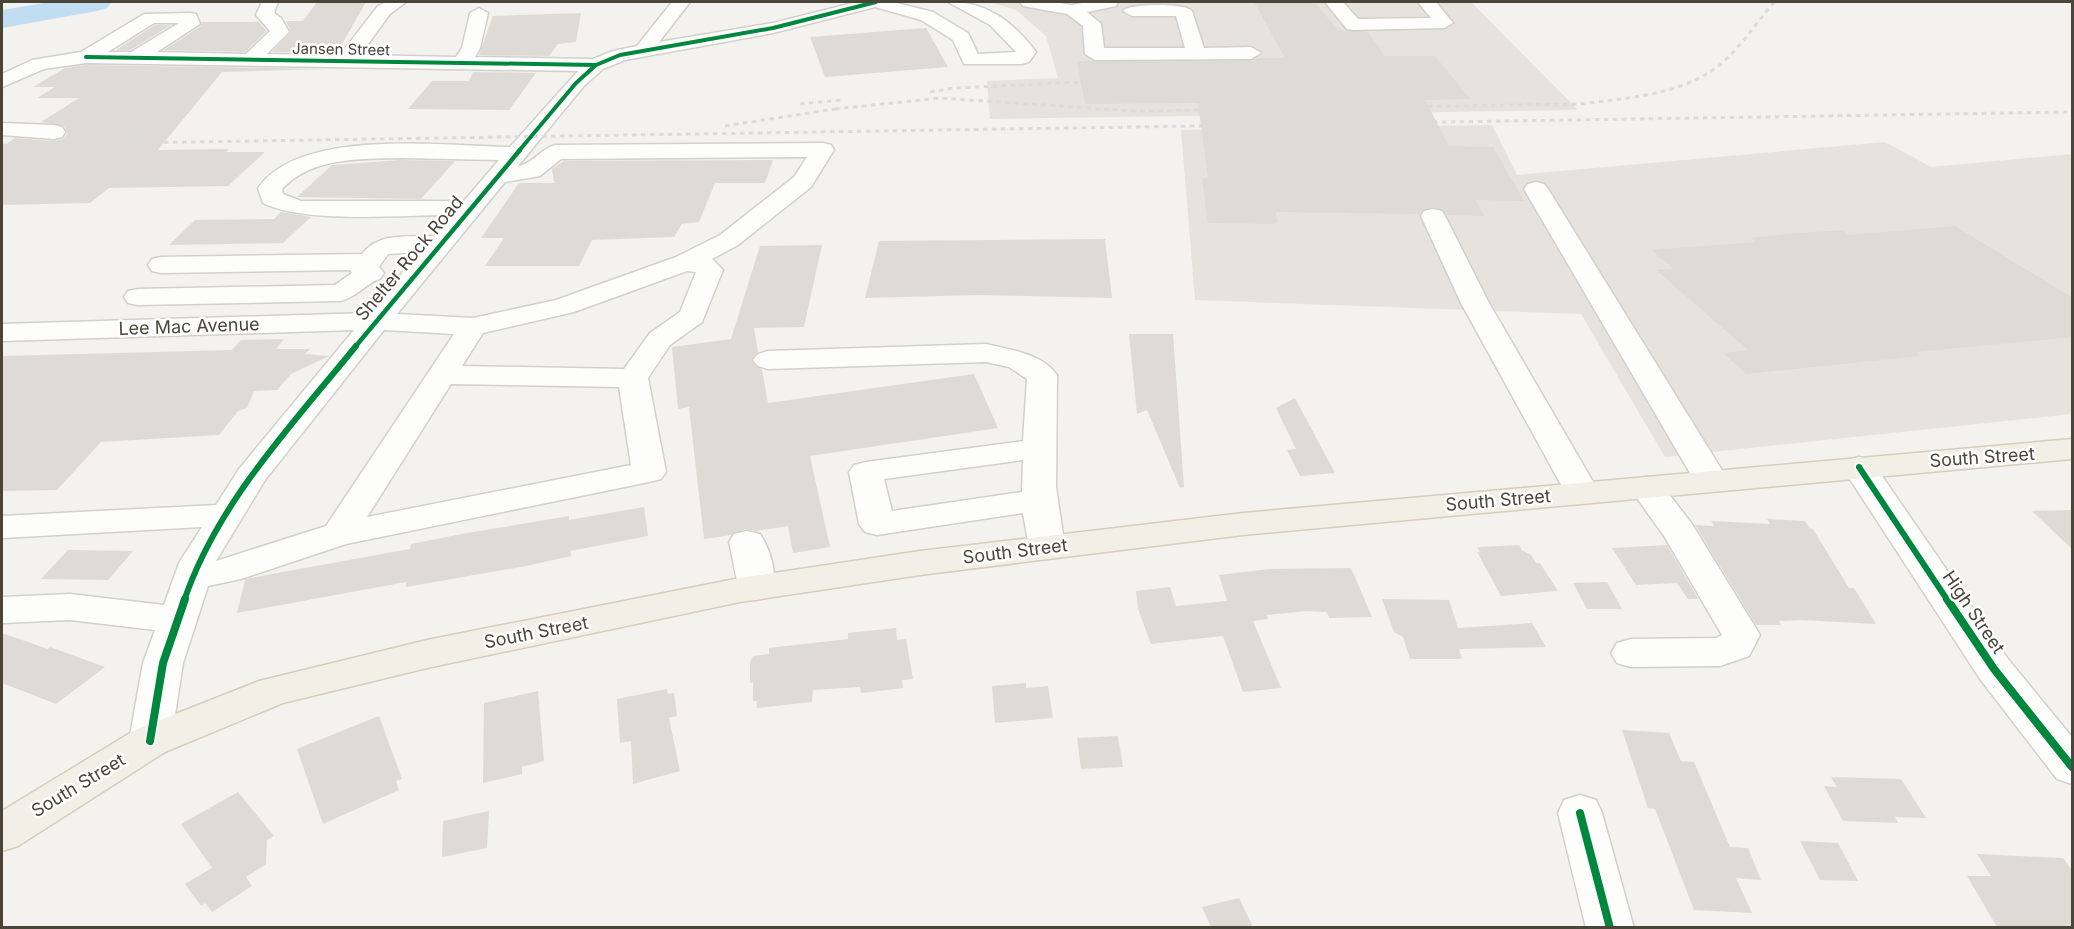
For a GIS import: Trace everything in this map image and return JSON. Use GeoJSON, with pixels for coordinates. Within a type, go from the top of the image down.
{"type":"FeatureCollection","features":[{"type":"Feature","properties":{"kind":"main road","name":"South Street"},"geometry":{"type":"LineString","coordinates":[[2,833],[150,741],[273,691],[427,654],[756,588],[920,563],[1263,522],[2073,448]]}},
{"type":"Feature","properties":{"kind":"street"},"geometry":{"type":"LineString","coordinates":[[251,59],[280,32],[275,22],[265,15],[270,2]]}},
{"type":"Feature","properties":{"kind":"street"},"geometry":{"type":"LineString","coordinates":[[346,61],[384,10],[398,2]]}},
{"type":"Feature","properties":{"kind":"street"},"geometry":{"type":"LineString","coordinates":[[644,50],[681,2]]}},
{"type":"Feature","properties":{"kind":"street"},"geometry":{"type":"LineString","coordinates":[[875,2],[927,16],[961,37],[971,60],[1022,58],[1026,52],[1011,30],[976,9],[957,2]]}},
{"type":"Feature","properties":{"kind":"street","name":"Shelter Rock Road"},"geometry":{"type":"LineString","coordinates":[[150,741],[163,663],[197,563],[252,476],[376,321],[576,83],[596,65],[644,50],[773,28],[875,2]]}},
{"type":"Feature","properties":{"kind":"street"},"geometry":{"type":"LineString","coordinates":[[906,10],[933,2]]}},
{"type":"Feature","properties":{"kind":"street"},"geometry":{"type":"LineString","coordinates":[[1029,2],[1072,10],[1105,3],[1132,11],[1183,11],[1196,53]]}},
{"type":"Feature","properties":{"kind":"street"},"geometry":{"type":"LineString","coordinates":[[1334,2],[1353,25],[1444,23],[1427,2]]}},
{"type":"Feature","properties":{"kind":"street"},"geometry":{"type":"LineString","coordinates":[[1072,10],[1092,24],[1095,54],[1251,53]]}},
{"type":"Feature","properties":{"kind":"street"},"geometry":{"type":"LineString","coordinates":[[1132,11],[1134,54]]}},
{"type":"Feature","properties":{"kind":"street"},"geometry":{"type":"LineString","coordinates":[[462,62],[471,48],[479,13]]}},
{"type":"Feature","properties":{"kind":"street"},"geometry":{"type":"LineString","coordinates":[[2,81],[39,64],[86,57],[150,18],[190,18],[191,24],[134,58]]}},
{"type":"Feature","properties":{"kind":"street","name":"Jansen Street"},"geometry":{"type":"LineString","coordinates":[[86,57],[596,65]]}},
{"type":"Feature","properties":{"kind":"street"},"geometry":{"type":"LineString","coordinates":[[2,129],[54,132]]}},
{"type":"Feature","properties":{"kind":"street","name":"Lee Mac Avenue"},"geometry":{"type":"LineString","coordinates":[[2,332],[376,321],[473,327],[564,306],[685,263],[729,240],[803,182],[824,150],[555,152],[532,171],[496,177]]}},
{"type":"Feature","properties":{"kind":"street"},"geometry":{"type":"LineString","coordinates":[[470,208],[301,208],[283,204],[271,198],[270,188],[291,168],[306,161],[342,153],[515,154]]}},
{"type":"Feature","properties":{"kind":"street"},"geometry":{"type":"LineString","coordinates":[[1536,189],[1711,480]]}},
{"type":"Feature","properties":{"kind":"street"},"geometry":{"type":"LineString","coordinates":[[1434,216],[1475,303],[1582,492]]}},
{"type":"Feature","properties":{"kind":"street"},"geometry":{"type":"LineString","coordinates":[[138,297],[340,293],[352,287],[373,261],[373,240],[303,241]]}},
{"type":"Feature","properties":{"kind":"street"},"geometry":{"type":"LineString","coordinates":[[161,265],[373,261],[440,244]]}},
{"type":"Feature","properties":{"kind":"street"},"geometry":{"type":"LineString","coordinates":[[373,261],[415,274]]}},
{"type":"Feature","properties":{"kind":"street"},"geometry":{"type":"LineString","coordinates":[[192,577],[228,571],[339,534],[649,472],[633,378],[660,339],[692,316],[710,270],[704,265],[685,263]]}},
{"type":"Feature","properties":{"kind":"street"},"geometry":{"type":"LineString","coordinates":[[339,534],[473,327]]}},
{"type":"Feature","properties":{"kind":"street"},"geometry":{"type":"LineString","coordinates":[[768,360],[986,353],[1019,361],[1042,375],[1041,500],[1042,533],[1047,548]]}},
{"type":"Feature","properties":{"kind":"street"},"geometry":{"type":"LineString","coordinates":[[442,375],[633,378]]}},
{"type":"Feature","properties":{"kind":"street"},"geometry":{"type":"LineString","coordinates":[[1041,448],[866,472],[877,524],[1041,500]]}},
{"type":"Feature","properties":{"kind":"street","name":"High Street"},"geometry":{"type":"LineString","coordinates":[[1859,467],[1994,669],[2073,767]]}},
{"type":"Feature","properties":{"kind":"street"},"geometry":{"type":"LineString","coordinates":[[1631,653],[1720,652],[1735,646],[1741,635],[1680,532],[1646,487]]}},
{"type":"Feature","properties":{"kind":"street"},"geometry":{"type":"LineString","coordinates":[[2,527],[227,515]]}},
{"type":"Feature","properties":{"kind":"street"},"geometry":{"type":"LineString","coordinates":[[747,542],[756,574],[756,588]]}},
{"type":"Feature","properties":{"kind":"street"},"geometry":{"type":"LineString","coordinates":[[2,610],[70,607],[177,620]]}},
{"type":"Feature","properties":{"kind":"street"},"geometry":{"type":"LineString","coordinates":[[1580,813],[1610,927]]}},
{"type":"Feature","properties":{"kind":"shaded area"},"geometry":{"type":"Polygon","coordinates":[[[990,2],[1471,2],[1578,110],[990,119],[987,81],[1058,78],[1046,36],[1016,10],[990,2]]]}},
{"type":"Feature","properties":{"kind":"shaded area"},"geometry":{"type":"Polygon","coordinates":[[[1492,125],[1517,175],[1885,142],[1931,167],[2072,154],[2072,414],[1665,457],[1581,314],[1195,300],[1181,130],[1492,125]]]}},
{"type":"Feature","properties":{"kind":"building"},"geometry":{"type":"Polygon","coordinates":[[[317,2],[366,2],[337,53],[272,52],[291,32],[286,21],[303,21],[317,2]]]}},
{"type":"Feature","properties":{"kind":"building"},"geometry":{"type":"Polygon","coordinates":[[[1254,2],[1315,2],[1338,30],[1368,32],[1385,56],[1435,56],[1470,99],[1425,100],[1449,146],[1493,147],[1524,201],[1476,200],[1484,216],[1447,215],[1442,209],[1433,207],[1424,209],[1419,214],[1275,212],[1278,222],[1274,224],[1208,223],[1202,178],[1208,178],[1198,103],[1085,104],[1077,61],[1251,61],[1256,58],[1285,58],[1254,2]]]}},
{"type":"Feature","properties":{"kind":"building"},"geometry":{"type":"Polygon","coordinates":[[[581,13],[576,42],[558,44],[549,56],[479,55],[493,16],[581,13]]]}},
{"type":"Feature","properties":{"kind":"building"},"geometry":{"type":"Polygon","coordinates":[[[202,22],[259,22],[267,31],[245,52],[164,50],[201,26],[202,22]]]}},
{"type":"Feature","properties":{"kind":"building"},"geometry":{"type":"Polygon","coordinates":[[[155,25],[171,25],[130,50],[116,50],[155,25]]]}},
{"type":"Feature","properties":{"kind":"building"},"geometry":{"type":"Polygon","coordinates":[[[926,28],[948,67],[825,77],[810,37],[926,28]]]}},
{"type":"Feature","properties":{"kind":"building"},"geometry":{"type":"Polygon","coordinates":[[[86,65],[327,69],[222,72],[158,150],[229,149],[226,152],[265,152],[228,186],[109,188],[90,203],[2,205],[2,147],[15,138],[54,141],[63,139],[67,133],[64,126],[41,122],[79,98],[37,98],[55,87],[33,87],[65,68],[86,65]]]}},
{"type":"Feature","properties":{"kind":"building"},"geometry":{"type":"Polygon","coordinates":[[[473,72],[536,73],[509,110],[408,109],[432,81],[469,81],[473,72]]]}},
{"type":"Feature","properties":{"kind":"building"},"geometry":{"type":"Polygon","coordinates":[[[401,160],[455,161],[421,199],[297,197],[332,165],[401,160]]]}},
{"type":"Feature","properties":{"kind":"building"},"geometry":{"type":"Polygon","coordinates":[[[773,160],[765,183],[715,183],[699,222],[682,224],[674,237],[592,240],[579,266],[485,266],[504,238],[481,238],[519,183],[554,183],[552,169],[564,161],[773,160]]]}},
{"type":"Feature","properties":{"kind":"building"},"geometry":{"type":"Polygon","coordinates":[[[281,212],[311,217],[283,243],[169,245],[195,220],[274,219],[281,212]]]}},
{"type":"Feature","properties":{"kind":"building"},"geometry":{"type":"Polygon","coordinates":[[[1955,226],[2073,298],[2073,337],[1916,352],[1920,356],[1746,374],[1723,353],[1748,350],[1656,270],[1673,269],[1651,250],[1756,242],[1751,238],[1787,234],[1842,230],[1848,235],[1955,226]]]}},
{"type":"Feature","properties":{"kind":"building"},"geometry":{"type":"Polygon","coordinates":[[[1105,239],[1112,298],[979,295],[865,298],[879,241],[1105,239]]]}},
{"type":"Feature","properties":{"kind":"building"},"geometry":{"type":"Polygon","coordinates":[[[822,245],[804,327],[754,328],[758,352],[751,360],[762,370],[768,403],[974,374],[998,428],[810,456],[830,547],[793,553],[788,526],[756,531],[746,529],[731,535],[704,539],[689,407],[678,409],[672,347],[731,339],[760,246],[822,245]]]}},
{"type":"Feature","properties":{"kind":"building"},"geometry":{"type":"Polygon","coordinates":[[[1129,334],[1173,334],[1184,487],[1180,488],[1147,410],[1137,414],[1129,334]]]}},
{"type":"Feature","properties":{"kind":"building"},"geometry":{"type":"Polygon","coordinates":[[[284,339],[276,349],[310,349],[305,354],[329,356],[291,374],[277,390],[254,391],[247,408],[238,411],[219,435],[101,442],[57,490],[2,491],[2,356],[232,350],[241,340],[284,339]]]}},
{"type":"Feature","properties":{"kind":"building"},"geometry":{"type":"Polygon","coordinates":[[[1295,398],[1335,473],[1300,476],[1287,450],[1296,449],[1276,408],[1295,398]]]}},
{"type":"Feature","properties":{"kind":"building"},"geometry":{"type":"Polygon","coordinates":[[[644,507],[648,536],[570,551],[571,556],[526,566],[406,587],[406,582],[237,613],[245,580],[250,578],[410,549],[411,544],[456,535],[569,516],[569,520],[644,507]]]}},
{"type":"Feature","properties":{"kind":"building"},"geometry":{"type":"Polygon","coordinates":[[[2073,510],[2073,550],[2032,511],[2073,510]]]}},
{"type":"Feature","properties":{"kind":"building"},"geometry":{"type":"Polygon","coordinates":[[[1767,519],[1805,521],[1809,528],[1813,529],[1849,588],[1854,588],[1876,624],[1801,620],[1779,621],[1781,625],[1756,625],[1695,525],[1714,526],[1711,521],[1770,524],[1767,519]]]}},
{"type":"Feature","properties":{"kind":"building"},"geometry":{"type":"Polygon","coordinates":[[[1519,545],[1522,550],[1531,555],[1536,563],[1540,563],[1558,591],[1501,596],[1477,552],[1480,552],[1477,547],[1519,545]]]}},
{"type":"Feature","properties":{"kind":"building"},"geometry":{"type":"Polygon","coordinates":[[[1667,545],[1698,599],[1688,599],[1677,583],[1636,585],[1612,548],[1667,545]]]}},
{"type":"Feature","properties":{"kind":"building"},"geometry":{"type":"Polygon","coordinates":[[[68,550],[133,551],[108,580],[41,579],[68,550]]]}},
{"type":"Feature","properties":{"kind":"building"},"geometry":{"type":"Polygon","coordinates":[[[1351,568],[1372,617],[1329,618],[1327,612],[1306,611],[1267,615],[1268,619],[1253,621],[1281,688],[1243,692],[1223,636],[1151,644],[1138,609],[1136,591],[1170,587],[1176,606],[1227,601],[1219,575],[1269,569],[1351,568]]]}},
{"type":"Feature","properties":{"kind":"building"},"geometry":{"type":"Polygon","coordinates":[[[1607,582],[1622,609],[1587,609],[1573,583],[1607,582]]]}},
{"type":"Feature","properties":{"kind":"building"},"geometry":{"type":"Polygon","coordinates":[[[1382,599],[1449,600],[1458,628],[1532,623],[1546,647],[1459,649],[1462,659],[1410,659],[1403,637],[1394,632],[1382,599]]]}},
{"type":"Feature","properties":{"kind":"building"},"geometry":{"type":"Polygon","coordinates":[[[896,628],[897,640],[906,639],[913,679],[902,680],[903,688],[861,693],[860,687],[813,690],[812,702],[757,708],[757,701],[753,701],[750,662],[753,656],[769,654],[769,648],[848,639],[848,633],[896,628]]]}},
{"type":"Feature","properties":{"kind":"building"},"geometry":{"type":"Polygon","coordinates":[[[2,633],[105,667],[56,704],[2,683],[2,633]]]}},
{"type":"Feature","properties":{"kind":"building"},"geometry":{"type":"Polygon","coordinates":[[[1026,683],[1026,688],[1048,686],[1053,718],[995,723],[992,686],[1026,683]]]}},
{"type":"Feature","properties":{"kind":"building"},"geometry":{"type":"Polygon","coordinates":[[[667,689],[668,694],[674,693],[677,716],[669,718],[680,771],[633,784],[631,741],[620,743],[617,699],[667,689]]]}},
{"type":"Feature","properties":{"kind":"building"},"geometry":{"type":"Polygon","coordinates":[[[538,691],[544,761],[522,767],[522,774],[483,783],[484,703],[538,691]]]}},
{"type":"Feature","properties":{"kind":"building"},"geometry":{"type":"Polygon","coordinates":[[[379,716],[402,779],[396,781],[399,790],[323,824],[297,749],[379,716]]]}},
{"type":"Feature","properties":{"kind":"building"},"geometry":{"type":"Polygon","coordinates":[[[1622,730],[1669,733],[1681,761],[1694,762],[1730,847],[1748,848],[1761,880],[1736,878],[1752,913],[1694,910],[1655,809],[1648,808],[1622,730]]]}},
{"type":"Feature","properties":{"kind":"building"},"geometry":{"type":"Polygon","coordinates":[[[1118,736],[1123,767],[1081,769],[1077,738],[1118,736]]]}},
{"type":"Feature","properties":{"kind":"building"},"geometry":{"type":"Polygon","coordinates":[[[1831,777],[1901,779],[1926,818],[1895,817],[1898,823],[1843,821],[1824,786],[1837,787],[1831,777]]]}},
{"type":"Feature","properties":{"kind":"building"},"geometry":{"type":"Polygon","coordinates":[[[238,792],[274,836],[267,840],[266,864],[246,877],[252,886],[212,912],[205,903],[201,906],[185,884],[212,868],[181,824],[238,792]]]}},
{"type":"Feature","properties":{"kind":"building"},"geometry":{"type":"Polygon","coordinates":[[[489,811],[487,848],[442,857],[443,821],[489,811]]]}},
{"type":"Feature","properties":{"kind":"building"},"geometry":{"type":"Polygon","coordinates":[[[1800,841],[1838,843],[1858,881],[1820,880],[1800,841]]]}},
{"type":"Feature","properties":{"kind":"building"},"geometry":{"type":"Polygon","coordinates":[[[1977,854],[2063,858],[2073,872],[2073,927],[1997,927],[1967,876],[1991,876],[1977,854]]]}},
{"type":"Feature","properties":{"kind":"building"},"geometry":{"type":"Polygon","coordinates":[[[1239,898],[1253,927],[1211,927],[1202,907],[1239,898]]]}},
{"type":"Feature","properties":{"kind":"waterway"},"geometry":{"type":"LineString","coordinates":[[2,19],[97,2]]}},
{"type":"Feature","properties":{"kind":"railway"},"geometry":{"type":"LineString","coordinates":[[835,109],[940,98],[1135,111],[1580,104],[1617,100],[1674,88],[1708,73],[1737,48],[1774,2]]}},
{"type":"Feature","properties":{"kind":"railway"},"geometry":{"type":"LineString","coordinates":[[930,92],[954,88],[1082,82]]}},
{"type":"Feature","properties":{"kind":"railway"},"geometry":{"type":"LineString","coordinates":[[800,104],[841,100]]}},
{"type":"Feature","properties":{"kind":"railway"},"geometry":{"type":"LineString","coordinates":[[725,126],[841,108]]}},
{"type":"Feature","properties":{"kind":"railway"},"geometry":{"type":"LineString","coordinates":[[2,145],[2072,112]]}},
{"type":"Feature","properties":{"kind":"cycle path"},"geometry":{"type":"LineString","coordinates":[[150,741],[163,663],[197,563],[251,476],[376,321],[576,83],[596,65],[620,55],[773,28],[876,2]]}},
{"type":"Feature","properties":{"kind":"cycle path"},"geometry":{"type":"LineString","coordinates":[[86,57],[596,65]]}},
{"type":"Feature","properties":{"kind":"cycle path"},"geometry":{"type":"LineString","coordinates":[[1859,467],[1994,669],[2072,767]]}},
{"type":"Feature","properties":{"kind":"cycle path"},"geometry":{"type":"LineString","coordinates":[[1580,813],[1610,928]]}}]}
